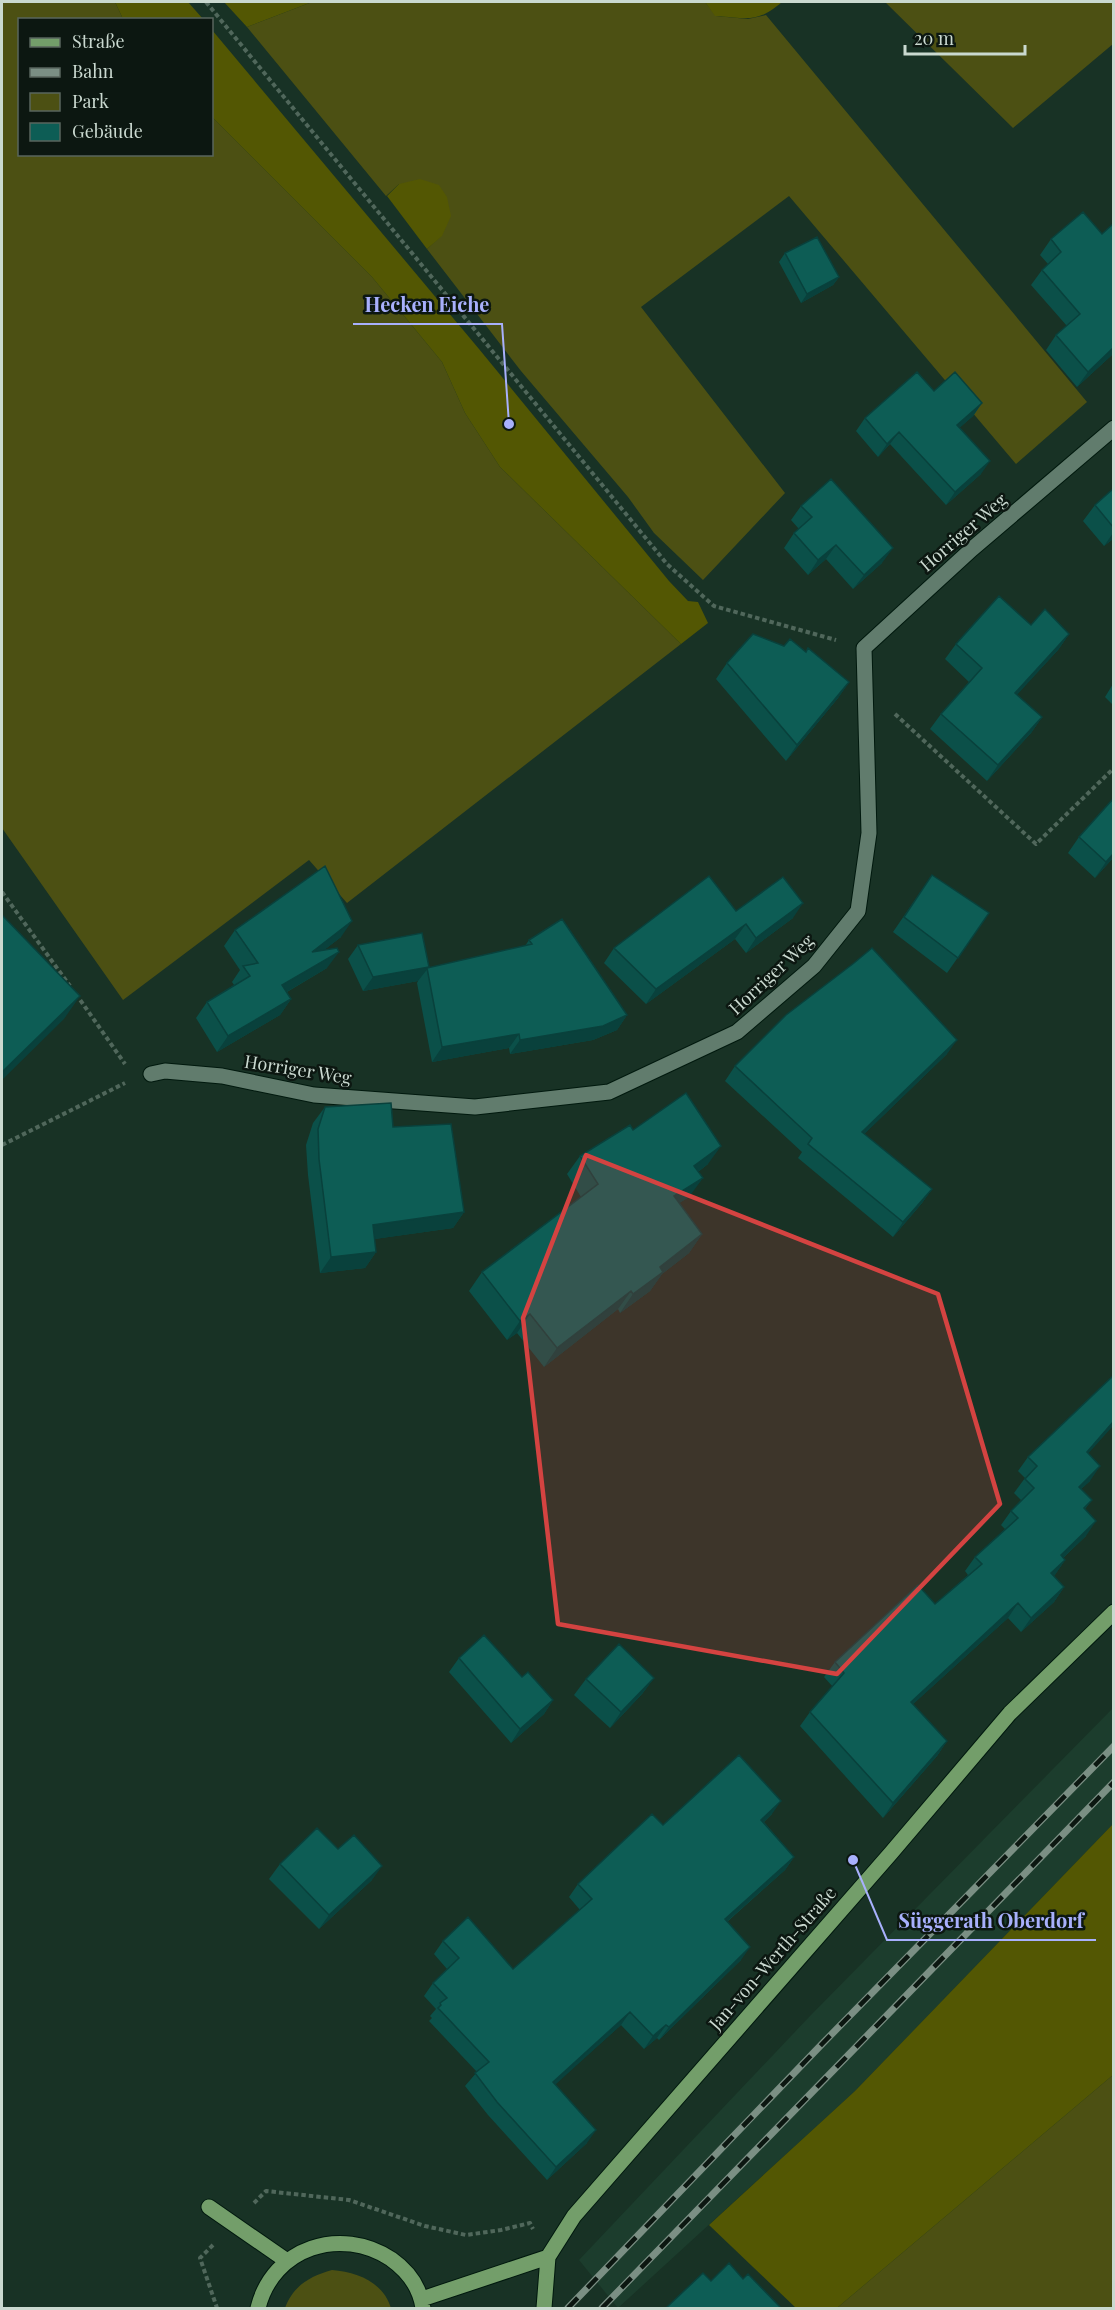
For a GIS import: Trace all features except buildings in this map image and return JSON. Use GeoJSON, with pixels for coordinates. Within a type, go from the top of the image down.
{"type":"FeatureCollection","features":[{"type":"Feature","properties":{"kind":"main road","name":"Jan-von-Werth-Straße"},"geometry":{"type":"LineString","coordinates":[[544,2303],[548,2257],[574,2216],[1010,1713],[1113,1612]]}},
{"type":"Feature","properties":{"kind":"main road"},"geometry":{"type":"LineString","coordinates":[[209,2207],[287,2261]]}},
{"type":"Feature","properties":{"kind":"main road"},"geometry":{"type":"LineString","coordinates":[[258,2308],[268,2283],[287,2261],[311,2248],[333,2243],[363,2245],[380,2252],[400,2265],[414,2283],[422,2304],[548,2257]]}},
{"type":"Feature","properties":{"kind":"street","name":"Horriger Weg"},"geometry":{"type":"LineString","coordinates":[[152,1074],[165,1071],[222,1076],[314,1095],[476,1107],[609,1092],[737,1032],[814,966],[858,911],[869,833],[864,648],[972,549],[1113,428]]}},
{"type":"Feature","properties":{"kind":"path"},"geometry":{"type":"LineString","coordinates":[[206,2],[667,564],[714,606],[864,648]]}},
{"type":"Feature","properties":{"kind":"path"},"geometry":{"type":"LineString","coordinates":[[866,712],[894,713],[1036,844],[1113,768]]}},
{"type":"Feature","properties":{"kind":"path"},"geometry":{"type":"LineString","coordinates":[[2,892],[134,1078]]}},
{"type":"Feature","properties":{"kind":"path"},"geometry":{"type":"LineString","coordinates":[[2,1145],[134,1078],[152,1074]]}},
{"type":"Feature","properties":{"kind":"highlighted area"},"geometry":{"type":"Polygon","coordinates":[[[586,1155],[938,1294],[1000,1504],[837,1674],[558,1624],[523,1318],[586,1155]]]}},
{"type":"Feature","properties":{"kind":"shaded area"},"geometry":{"type":"Polygon","coordinates":[[[115,2],[188,2],[202,18],[123,18],[115,2]]]}},
{"type":"Feature","properties":{"kind":"shaded area"},"geometry":{"type":"Polygon","coordinates":[[[224,2],[312,2],[247,27],[224,2]]]}},
{"type":"Feature","properties":{"kind":"shaded area"},"geometry":{"type":"Polygon","coordinates":[[[705,2],[782,2],[758,17],[744,18],[715,16],[705,2]]]}},
{"type":"Feature","properties":{"kind":"shaded area"},"geometry":{"type":"Polygon","coordinates":[[[213,31],[479,349],[669,581],[688,601],[698,602],[708,623],[681,644],[500,467],[465,413],[442,362],[372,277],[213,118],[213,31]]]}},
{"type":"Feature","properties":{"kind":"shaded area"},"geometry":{"type":"Polygon","coordinates":[[[420,179],[439,185],[447,197],[451,216],[442,236],[427,249],[387,196],[399,184],[420,179]]]}},
{"type":"Feature","properties":{"kind":"shaded area"},"geometry":{"type":"Polygon","coordinates":[[[1113,1708],[1113,1824],[855,2091],[618,2308],[579,2260],[810,2016],[1113,1708]]]}},
{"type":"Feature","properties":{"kind":"shaded area"},"geometry":{"type":"Polygon","coordinates":[[[1113,1824],[1113,2075],[837,2308],[796,2308],[709,2225],[855,2091],[1113,1824]]]}},
{"type":"Feature","properties":{"kind":"green space"},"geometry":{"type":"Polygon","coordinates":[[[2,2],[115,2],[123,18],[18,18],[18,156],[213,156],[213,118],[372,277],[442,362],[465,413],[500,467],[681,644],[347,903],[309,860],[123,1000],[2,828],[2,2]]]}},
{"type":"Feature","properties":{"kind":"green space"},"geometry":{"type":"Polygon","coordinates":[[[312,2],[705,2],[716,16],[748,19],[766,15],[1087,402],[1016,464],[789,196],[641,307],[785,493],[703,580],[654,533],[628,497],[521,371],[427,249],[441,236],[399,184],[386,196],[247,27],[312,2]]]}},
{"type":"Feature","properties":{"kind":"green space"},"geometry":{"type":"Polygon","coordinates":[[[885,2],[1113,2],[1113,44],[1013,128],[885,2]]]}},
{"type":"Feature","properties":{"kind":"green space"},"geometry":{"type":"Polygon","coordinates":[[[1113,2075],[1113,2308],[837,2308],[1113,2075]]]}},
{"type":"Feature","properties":{"kind":"green space"},"geometry":{"type":"Polygon","coordinates":[[[332,2270],[351,2273],[368,2280],[382,2291],[391,2308],[285,2308],[288,2300],[303,2283],[316,2275],[332,2270]]]}},
{"type":"Feature","properties":{"kind":"railway"},"geometry":{"type":"LineString","coordinates":[[568,2308],[1114,1746]]}},
{"type":"Feature","properties":{"kind":"railway"},"geometry":{"type":"LineString","coordinates":[[602,2308],[1114,1782]]}},
{"type":"Feature","properties":{"kind":"place","name":"Hecken Eiche"},"geometry":{"type":"Point","coordinates":[509,424]}},
{"type":"Feature","properties":{"kind":"place","name":"Süggerath Oberdorf"},"geometry":{"type":"Point","coordinates":[853,1860]}}]}
